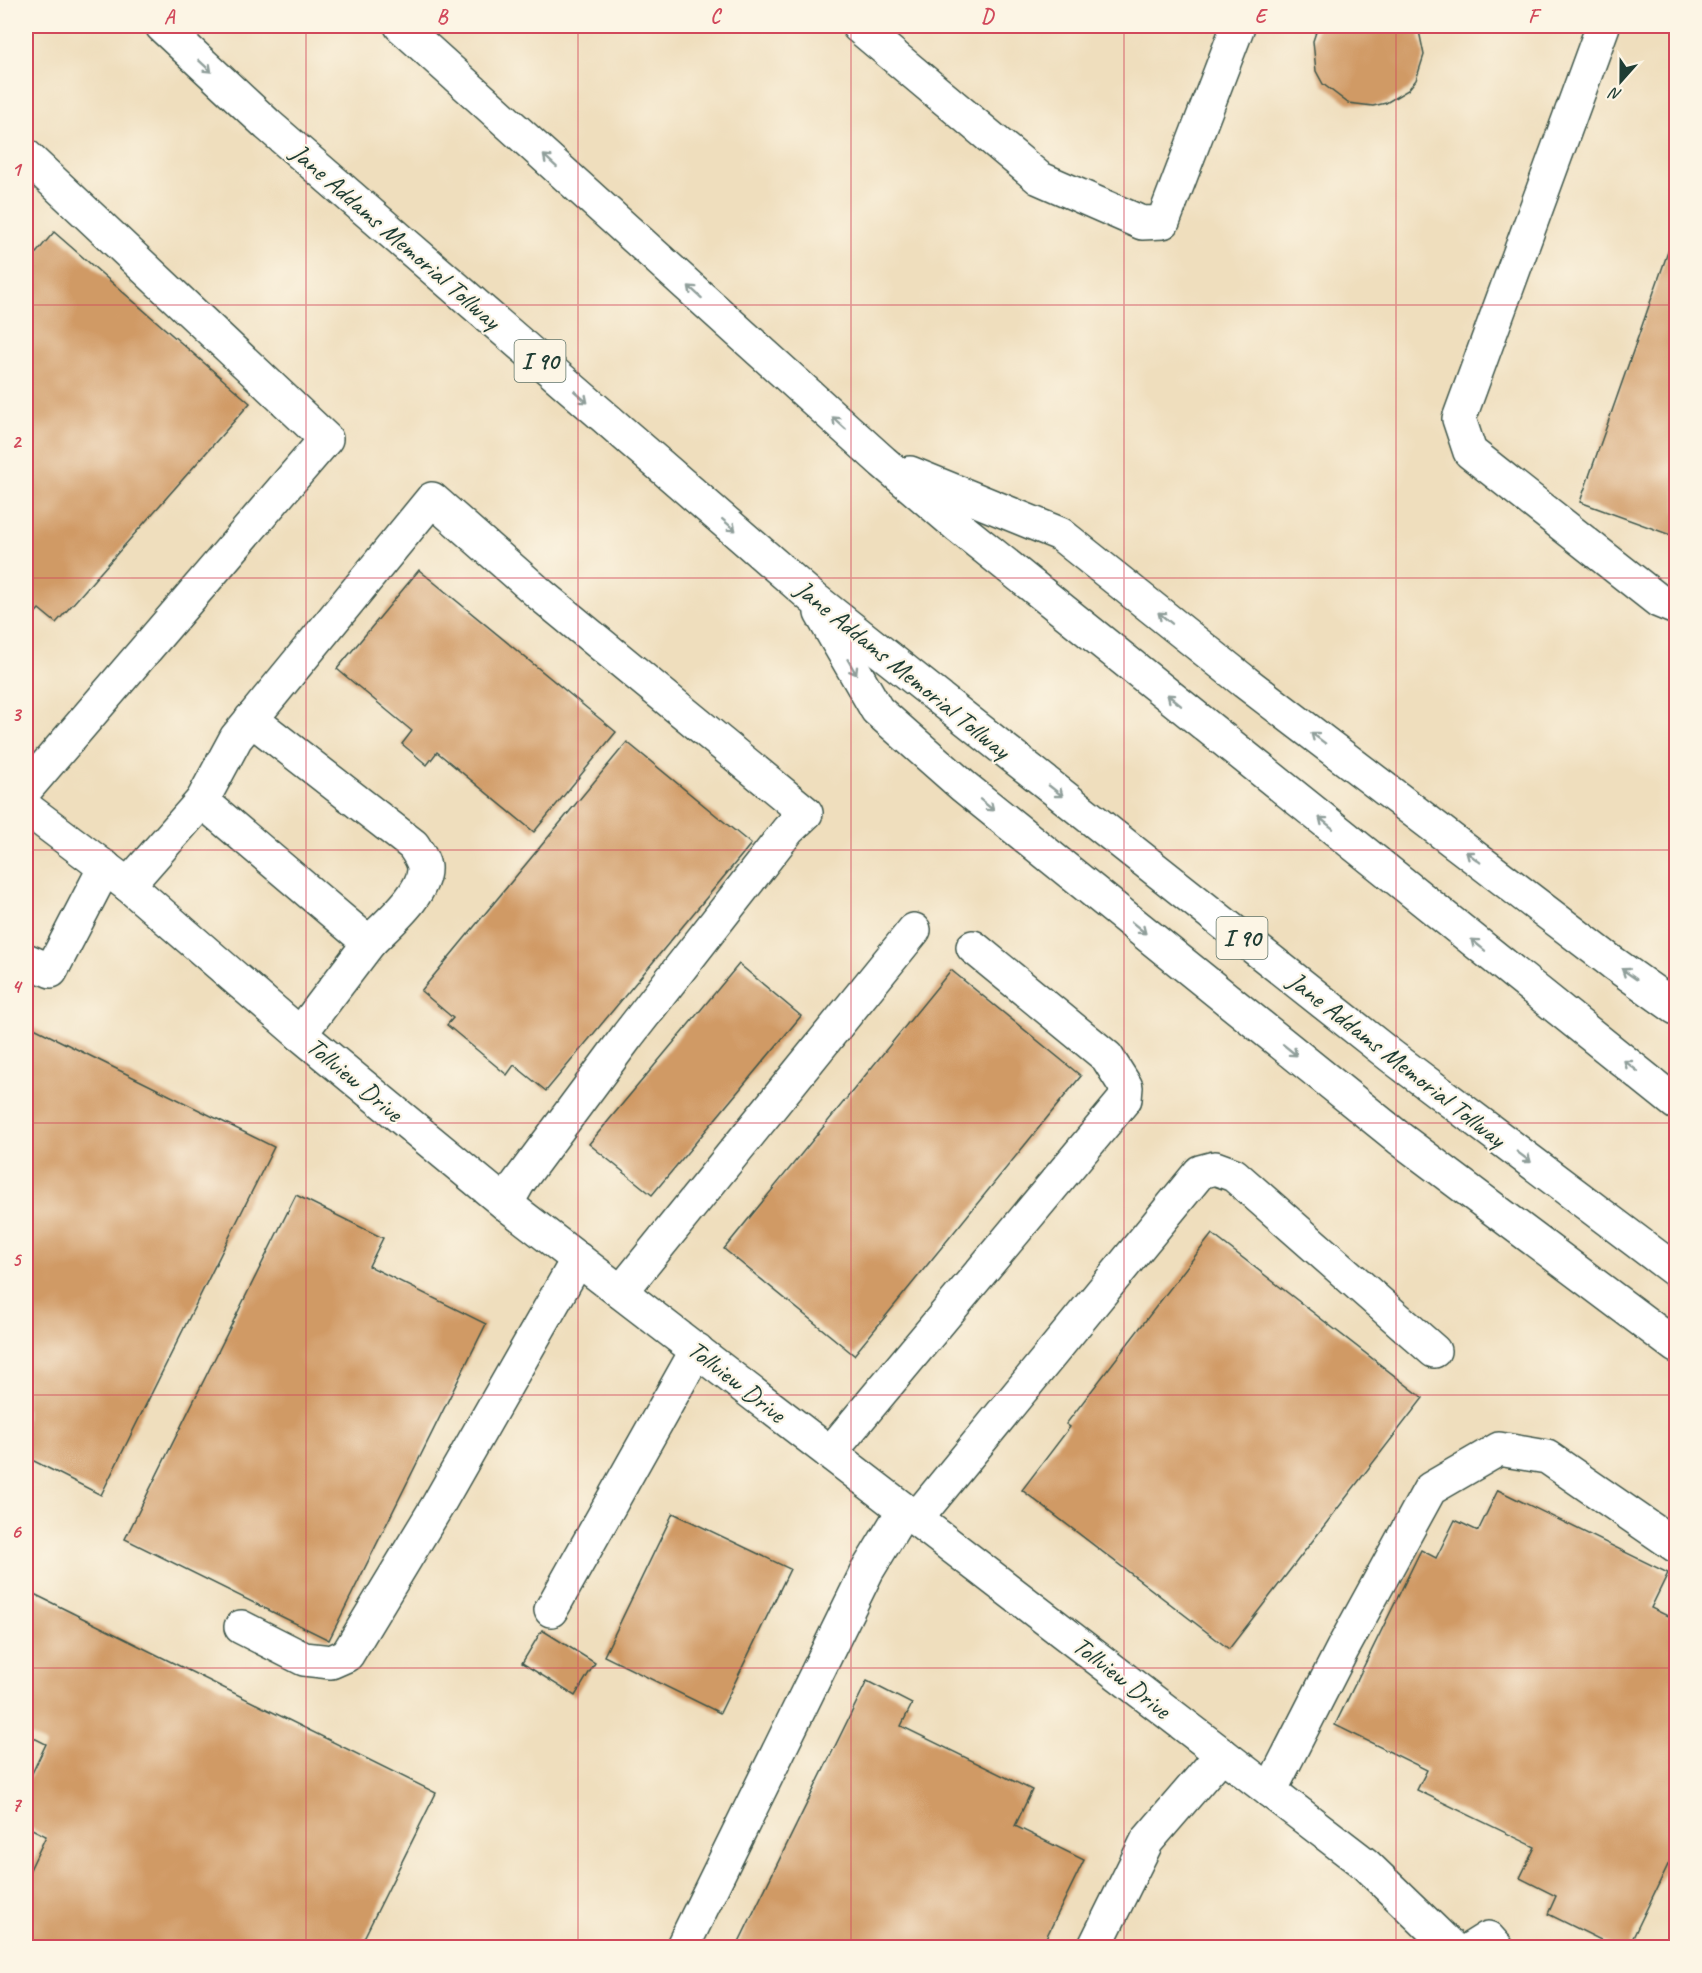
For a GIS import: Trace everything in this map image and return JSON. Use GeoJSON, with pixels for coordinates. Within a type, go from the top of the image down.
{"type":"FeatureCollection","features":[{"type":"Feature","properties":{"kind":"main road","name":"Jane Addams Memorial Tollway"},"geometry":{"type":"LineString","coordinates":[[162,26],[268,125],[813,598],[1391,1056],[1677,1271]]}},
{"type":"Feature","properties":{"kind":"main road"},"geometry":{"type":"LineString","coordinates":[[401,26],[883,462],[969,535],[1677,1103]]}},
{"type":"Feature","properties":{"kind":"main road"},"geometry":{"type":"LineString","coordinates":[[858,26],[1039,178],[1142,224],[1163,222],[1238,26]]}},
{"type":"Feature","properties":{"kind":"main road"},"geometry":{"type":"LineString","coordinates":[[1604,26],[1459,419],[1470,452],[1659,601],[1677,608]]}},
{"type":"Feature","properties":{"kind":"main road"},"geometry":{"type":"LineString","coordinates":[[26,156],[326,439],[26,789]]}},
{"type":"Feature","properties":{"kind":"main road"},"geometry":{"type":"LineString","coordinates":[[883,462],[1060,534],[1245,682],[1613,963],[1677,1008]]}},
{"type":"Feature","properties":{"kind":"main road"},"geometry":{"type":"LineString","coordinates":[[26,960],[51,971],[116,876],[202,801],[236,738],[432,500],[541,595],[806,813],[788,830],[628,1035],[518,1183],[506,1204]]}},
{"type":"Feature","properties":{"kind":"main road"},"geometry":{"type":"LineString","coordinates":[[813,598],[878,710],[963,786],[1399,1138],[1677,1346]]}},
{"type":"Feature","properties":{"kind":"main road"},"geometry":{"type":"LineString","coordinates":[[251,719],[413,845],[424,865],[423,881],[415,894],[369,944],[300,1034]]}},
{"type":"Feature","properties":{"kind":"main road"},"geometry":{"type":"LineString","coordinates":[[202,801],[369,944]]}},
{"type":"Feature","properties":{"kind":"main road","name":"Tollview Drive"},"geometry":{"type":"LineString","coordinates":[[26,808],[116,876],[300,1034],[506,1204],[1365,1864],[1452,1947]]}},
{"type":"Feature","properties":{"kind":"main road"},"geometry":{"type":"LineString","coordinates":[[621,1292],[915,930]]}},
{"type":"Feature","properties":{"kind":"main road"},"geometry":{"type":"LineString","coordinates":[[830,1453],[1125,1100],[1126,1087],[1107,1057],[973,947]]}},
{"type":"Feature","properties":{"kind":"main road"},"geometry":{"type":"LineString","coordinates":[[682,1947],[867,1571],[910,1514],[1200,1172],[1215,1168],[1234,1176],[1434,1351]]}},
{"type":"Feature","properties":{"kind":"main road"},"geometry":{"type":"LineString","coordinates":[[241,1627],[304,1659],[331,1662],[347,1655],[439,1503],[578,1259]]}},
{"type":"Feature","properties":{"kind":"main road"},"geometry":{"type":"LineString","coordinates":[[551,1610],[697,1350]]}},
{"type":"Feature","properties":{"kind":"main road"},"geometry":{"type":"LineString","coordinates":[[1270,1791],[1343,1648],[1430,1489],[1499,1449],[1547,1457],[1677,1546]]}},
{"type":"Feature","properties":{"kind":"main road"},"geometry":{"type":"LineString","coordinates":[[1094,1947],[1147,1841],[1222,1754]]}},
{"type":"Feature","properties":{"kind":"main road"},"geometry":{"type":"LineString","coordinates":[[1472,1947],[1488,1938],[1497,1947]]}},
{"type":"Feature","properties":{"kind":"building"},"geometry":{"type":"Polygon","coordinates":[[[1318,26],[1418,26],[1424,55],[1416,80],[1408,90],[1386,103],[1373,106],[1348,103],[1323,84],[1316,71],[1313,41],[1318,26]]]}},
{"type":"Feature","properties":{"kind":"building"},"geometry":{"type":"Polygon","coordinates":[[[1676,229],[1676,537],[1580,502],[1676,229]]]}},
{"type":"Feature","properties":{"kind":"building"},"geometry":{"type":"Polygon","coordinates":[[[54,232],[250,403],[56,623],[39,609],[26,623],[26,265],[54,232]]]}},
{"type":"Feature","properties":{"kind":"building"},"geometry":{"type":"Polygon","coordinates":[[[419,570],[616,732],[534,832],[437,752],[427,765],[402,744],[412,731],[337,669],[419,570]]]}},
{"type":"Feature","properties":{"kind":"building"},"geometry":{"type":"Polygon","coordinates":[[[627,742],[751,844],[546,1091],[514,1065],[507,1075],[447,1025],[453,1018],[421,991],[627,742]]]}},
{"type":"Feature","properties":{"kind":"building"},"geometry":{"type":"Polygon","coordinates":[[[739,964],[801,1016],[652,1195],[589,1144],[739,964]]]}},
{"type":"Feature","properties":{"kind":"building"},"geometry":{"type":"Polygon","coordinates":[[[951,970],[1081,1076],[854,1355],[724,1249],[951,970]]]}},
{"type":"Feature","properties":{"kind":"building"},"geometry":{"type":"Polygon","coordinates":[[[26,1024],[274,1147],[101,1495],[26,1457],[26,1024]]]}},
{"type":"Feature","properties":{"kind":"building"},"geometry":{"type":"Polygon","coordinates":[[[296,1195],[383,1238],[369,1266],[486,1324],[329,1640],[125,1539],[296,1195]]]}},
{"type":"Feature","properties":{"kind":"building"},"geometry":{"type":"Polygon","coordinates":[[[1212,1234],[1423,1398],[1229,1649],[1022,1490],[1070,1427],[1066,1424],[1212,1234]]]}},
{"type":"Feature","properties":{"kind":"building"},"geometry":{"type":"Polygon","coordinates":[[[1498,1490],[1668,1573],[1651,1608],[1676,1620],[1676,1848],[1628,1948],[1617,1948],[1548,1914],[1556,1896],[1520,1878],[1535,1847],[1417,1790],[1427,1770],[1335,1725],[1421,1550],[1436,1558],[1455,1520],[1478,1531],[1498,1490]]]}},
{"type":"Feature","properties":{"kind":"building"},"geometry":{"type":"Polygon","coordinates":[[[673,1513],[790,1569],[720,1713],[604,1656],[673,1513]]]}},
{"type":"Feature","properties":{"kind":"building"},"geometry":{"type":"Polygon","coordinates":[[[26,1590],[436,1793],[359,1948],[26,1948],[26,1878],[46,1836],[26,1826],[26,1786],[46,1744],[26,1734],[26,1590]]]}},
{"type":"Feature","properties":{"kind":"building"},"geometry":{"type":"Polygon","coordinates":[[[542,1630],[595,1663],[575,1696],[522,1663],[542,1630]]]}},
{"type":"Feature","properties":{"kind":"building"},"geometry":{"type":"Polygon","coordinates":[[[867,1681],[912,1704],[901,1726],[1032,1790],[1015,1826],[1084,1860],[1041,1948],[736,1948],[867,1681]]]}}]}
